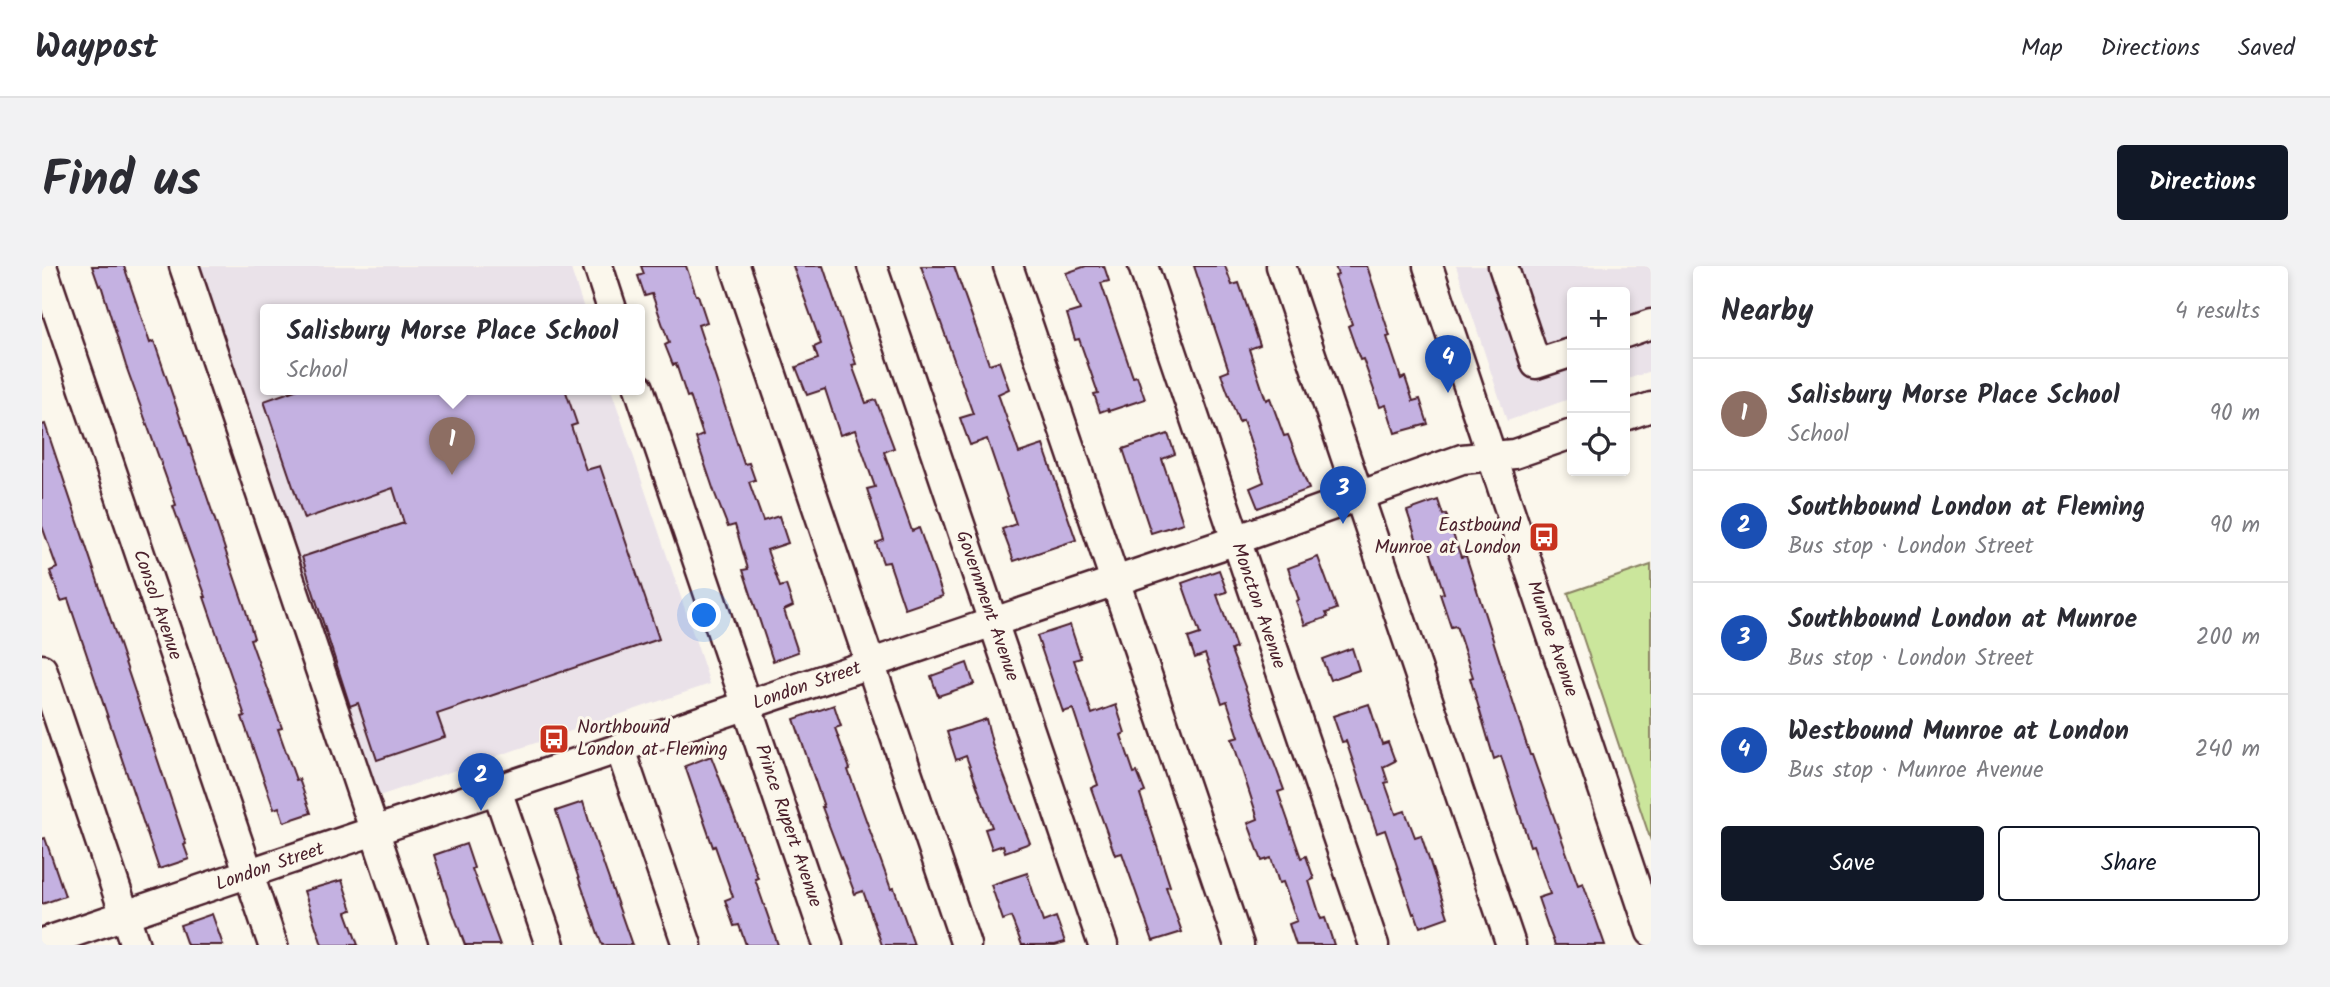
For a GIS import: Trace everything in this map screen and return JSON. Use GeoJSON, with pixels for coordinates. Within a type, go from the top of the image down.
{"type":"FeatureCollection","features":[{"type":"Feature","properties":{"kind":"street","name":"Consol Avenue"},"geometry":{"type":"LineString","coordinates":[[42,266],[272,945]]}},
{"type":"Feature","properties":{"kind":"street"},"geometry":{"type":"LineString","coordinates":[[184,266],[413,945]]}},
{"type":"Feature","properties":{"kind":"street"},"geometry":{"type":"LineString","coordinates":[[598,266],[610,304]]}},
{"type":"Feature","properties":{"kind":"street"},"geometry":{"type":"LineString","coordinates":[[735,266],[966,945]]}},
{"type":"Feature","properties":{"kind":"street","name":"Government Avenue"},"geometry":{"type":"LineString","coordinates":[[872,266],[1103,945]]}},
{"type":"Feature","properties":{"kind":"street"},"geometry":{"type":"LineString","coordinates":[[1008,266],[1239,945]]}},
{"type":"Feature","properties":{"kind":"street","name":"Moncton Avenue"},"geometry":{"type":"LineString","coordinates":[[1143,266],[1374,945]]}},
{"type":"Feature","properties":{"kind":"street"},"geometry":{"type":"LineString","coordinates":[[1281,266],[1511,945]]}},
{"type":"Feature","properties":{"kind":"street","name":"Munroe Avenue"},"geometry":{"type":"LineString","coordinates":[[1428,266],[1651,932]]}},
{"type":"Feature","properties":{"kind":"street"},"geometry":{"type":"LineString","coordinates":[[1503,266],[1536,364],[1567,355]]}},
{"type":"Feature","properties":{"kind":"street"},"geometry":{"type":"LineString","coordinates":[[1630,331],[1651,324]]}},
{"type":"Feature","properties":{"kind":"street","name":"Prince Rupert Avenue"},"geometry":{"type":"LineString","coordinates":[[641,395],[828,945]]}},
{"type":"Feature","properties":{"kind":"street"},"geometry":{"type":"LineString","coordinates":[[1630,414],[1651,407]]}},
{"type":"Feature","properties":{"kind":"street","name":"London Street"},"geometry":{"type":"LineString","coordinates":[[42,943],[1236,540],[1462,459],[1514,454],[1567,436]]}},
{"type":"Feature","properties":{"kind":"street"},"geometry":{"type":"LineString","coordinates":[[42,668],[135,945]]}},
{"type":"Feature","properties":{"kind":"street"},"geometry":{"type":"LineString","coordinates":[[620,749],[687,945]]}},
{"type":"Feature","properties":{"kind":"street"},"geometry":{"type":"LineString","coordinates":[[498,790],[550,945]]}},
{"type":"Feature","properties":{"kind":"shaded area"},"geometry":{"type":"Polygon","coordinates":[[[193,266],[570,266],[582,304],[260,304],[260,395],[613,395],[710,684],[373,798],[193,266]]]}},
{"type":"Feature","properties":{"kind":"shaded area"},"geometry":{"type":"Polygon","coordinates":[[[1456,266],[1651,266],[1651,371],[1630,378],[1630,287],[1567,287],[1567,400],[1507,421],[1456,266]]]}},
{"type":"Feature","properties":{"kind":"green space"},"geometry":{"type":"Polygon","coordinates":[[[1651,565],[1651,841],[1568,593],[1651,565]]]}},
{"type":"Feature","properties":{"kind":"building"},"geometry":{"type":"Polygon","coordinates":[[[92,266],[124,266],[150,343],[154,341],[246,611],[254,638],[250,639],[282,728],[278,729],[311,813],[284,822],[279,807],[274,809],[242,717],[245,716],[206,597],[173,506],[176,505],[126,366],[101,285],[99,286],[92,266]]]}},
{"type":"Feature","properties":{"kind":"building"},"geometry":{"type":"Polygon","coordinates":[[[641,266],[686,266],[698,295],[707,322],[698,325],[744,464],[749,463],[755,480],[749,482],[763,521],[779,516],[788,543],[767,550],[780,587],[786,585],[793,606],[784,610],[798,652],[773,661],[743,570],[748,569],[735,525],[728,527],[715,494],[696,438],[703,435],[690,396],[687,397],[676,364],[673,365],[665,345],[669,343],[652,294],[645,296],[638,276],[644,274],[641,266]]]}},
{"type":"Feature","properties":{"kind":"building"},"geometry":{"type":"Polygon","coordinates":[[[793,266],[823,266],[856,364],[852,365],[866,403],[876,400],[894,448],[884,452],[912,531],[919,528],[943,596],[905,609],[889,562],[883,563],[876,543],[884,540],[867,489],[875,487],[855,430],[840,435],[825,389],[807,395],[796,367],[818,359],[814,347],[821,344],[793,266]]]}},
{"type":"Feature","properties":{"kind":"building"},"geometry":{"type":"Polygon","coordinates":[[[921,266],[954,266],[989,364],[999,361],[1009,389],[998,394],[1019,453],[1043,445],[1076,540],[1014,561],[1002,529],[1016,524],[987,439],[970,445],[960,418],[973,414],[921,266]]]}},
{"type":"Feature","properties":{"kind":"building"},"geometry":{"type":"Polygon","coordinates":[[[1086,266],[1104,266],[1109,281],[1101,283],[1133,377],[1137,376],[1145,399],[1109,411],[1100,412],[1094,394],[1098,393],[1067,314],[1080,310],[1066,273],[1086,266]]]}},
{"type":"Feature","properties":{"kind":"building"},"geometry":{"type":"Polygon","coordinates":[[[1194,266],[1225,266],[1232,285],[1239,283],[1260,345],[1249,349],[1266,400],[1270,398],[1284,436],[1288,435],[1309,489],[1258,508],[1250,488],[1264,482],[1243,420],[1239,422],[1221,374],[1229,371],[1194,266]]]}},
{"type":"Feature","properties":{"kind":"building"},"geometry":{"type":"Polygon","coordinates":[[[1335,266],[1367,266],[1401,379],[1405,377],[1413,401],[1420,399],[1428,424],[1395,433],[1386,405],[1380,407],[1363,359],[1360,360],[1348,326],[1352,324],[1335,276],[1338,275],[1335,266]]]}},
{"type":"Feature","properties":{"kind":"building"},"geometry":{"type":"Polygon","coordinates":[[[281,395],[567,395],[577,424],[571,426],[586,470],[600,466],[659,639],[437,714],[445,737],[377,760],[358,703],[350,706],[302,557],[404,523],[393,488],[304,519],[264,401],[281,395]]]}},
{"type":"Feature","properties":{"kind":"building"},"geometry":{"type":"Polygon","coordinates":[[[45,424],[186,844],[184,845],[189,859],[159,869],[68,599],[61,601],[50,571],[57,568],[42,526],[42,425],[45,424]]]}},
{"type":"Feature","properties":{"kind":"building"},"geometry":{"type":"Polygon","coordinates":[[[1168,434],[1175,454],[1162,459],[1183,523],[1151,533],[1123,449],[1168,434]]]}},
{"type":"Feature","properties":{"kind":"building"},"geometry":{"type":"Polygon","coordinates":[[[1438,500],[1443,515],[1446,514],[1461,557],[1466,556],[1530,755],[1578,885],[1583,883],[1605,945],[1555,945],[1548,927],[1538,898],[1550,894],[1533,845],[1530,846],[1501,756],[1494,759],[1470,678],[1473,677],[1456,626],[1451,627],[1440,594],[1444,593],[1427,542],[1418,544],[1407,511],[1438,500]]]}},
{"type":"Feature","properties":{"kind":"building"},"geometry":{"type":"Polygon","coordinates":[[[1318,557],[1337,609],[1326,613],[1328,617],[1305,625],[1288,568],[1318,557]]]}},
{"type":"Feature","properties":{"kind":"building"},"geometry":{"type":"Polygon","coordinates":[[[1219,570],[1227,592],[1217,595],[1236,648],[1231,650],[1284,790],[1278,792],[1301,858],[1306,856],[1314,879],[1309,881],[1321,919],[1325,918],[1334,945],[1296,945],[1289,924],[1297,921],[1283,882],[1279,883],[1271,858],[1262,861],[1248,823],[1258,819],[1232,739],[1239,737],[1227,701],[1222,703],[1205,654],[1195,658],[1188,638],[1200,634],[1182,583],[1219,570]]]}},
{"type":"Feature","properties":{"kind":"building"},"geometry":{"type":"Polygon","coordinates":[[[1070,625],[1081,658],[1074,660],[1092,714],[1116,705],[1125,733],[1121,735],[1134,773],[1137,772],[1145,792],[1140,794],[1170,886],[1166,887],[1182,932],[1153,941],[1122,853],[1115,855],[1091,788],[1098,785],[1073,709],[1063,712],[1037,636],[1070,625]]]}},
{"type":"Feature","properties":{"kind":"building"},"geometry":{"type":"Polygon","coordinates":[[[1352,648],[1359,670],[1330,680],[1322,659],[1352,648]]]}},
{"type":"Feature","properties":{"kind":"building"},"geometry":{"type":"Polygon","coordinates":[[[967,663],[974,684],[938,696],[931,676],[967,663]]]}},
{"type":"Feature","properties":{"kind":"building"},"geometry":{"type":"Polygon","coordinates":[[[1369,704],[1382,744],[1388,742],[1395,761],[1383,767],[1388,782],[1385,783],[1396,814],[1405,811],[1415,837],[1421,835],[1448,917],[1420,927],[1415,913],[1413,914],[1385,830],[1377,833],[1346,741],[1342,742],[1333,716],[1369,704]]]}},
{"type":"Feature","properties":{"kind":"building"},"geometry":{"type":"Polygon","coordinates":[[[834,705],[841,726],[835,728],[850,769],[848,770],[914,945],[882,945],[863,891],[855,894],[822,807],[794,719],[834,705]]]}},
{"type":"Feature","properties":{"kind":"building"},"geometry":{"type":"Polygon","coordinates":[[[986,719],[993,747],[1030,843],[1005,852],[1003,845],[992,849],[985,829],[992,827],[966,756],[956,760],[947,732],[986,719]]]}},
{"type":"Feature","properties":{"kind":"building"},"geometry":{"type":"Polygon","coordinates":[[[711,756],[758,878],[755,879],[778,945],[746,945],[739,925],[734,926],[725,900],[733,897],[685,766],[711,756]]]}},
{"type":"Feature","properties":{"kind":"building"},"geometry":{"type":"Polygon","coordinates":[[[583,802],[632,945],[602,945],[572,859],[556,811],[583,802]]]}},
{"type":"Feature","properties":{"kind":"building"},"geometry":{"type":"Polygon","coordinates":[[[45,838],[65,896],[42,904],[42,839],[45,838]]]}},
{"type":"Feature","properties":{"kind":"building"},"geometry":{"type":"Polygon","coordinates":[[[466,844],[474,868],[472,869],[500,945],[465,945],[448,899],[434,855],[466,844]]]}},
{"type":"Feature","properties":{"kind":"building"},"geometry":{"type":"Polygon","coordinates":[[[1027,873],[1043,922],[1056,917],[1065,942],[1055,945],[1022,945],[1011,917],[1003,920],[991,885],[1027,873]]]}},
{"type":"Feature","properties":{"kind":"building"},"geometry":{"type":"Polygon","coordinates":[[[342,880],[352,910],[346,912],[358,945],[322,945],[304,891],[342,880]]]}},
{"type":"Feature","properties":{"kind":"building"},"geometry":{"type":"Polygon","coordinates":[[[212,914],[223,945],[187,945],[180,925],[212,914]]]}},
{"type":"Feature","properties":{"kind":"place","name":"Westbound Munroe at London"},"geometry":{"type":"Point","coordinates":[1448,393]}},
{"type":"Feature","properties":{"kind":"place","name":"Salisbury Morse Place School"},"geometry":{"type":"Point","coordinates":[452,475]}},
{"type":"Feature","properties":{"kind":"place","name":"Southbound London at Munroe"},"geometry":{"type":"Point","coordinates":[1343,524]}},
{"type":"Feature","properties":{"kind":"place","name":"Eastbound Munroe at London"},"geometry":{"type":"Point","coordinates":[1544,537]}},
{"type":"Feature","properties":{"kind":"place","name":"Northbound London at Fleming"},"geometry":{"type":"Point","coordinates":[554,739]}},
{"type":"Feature","properties":{"kind":"place","name":"Southbound London at Fleming"},"geometry":{"type":"Point","coordinates":[481,811]}}]}
